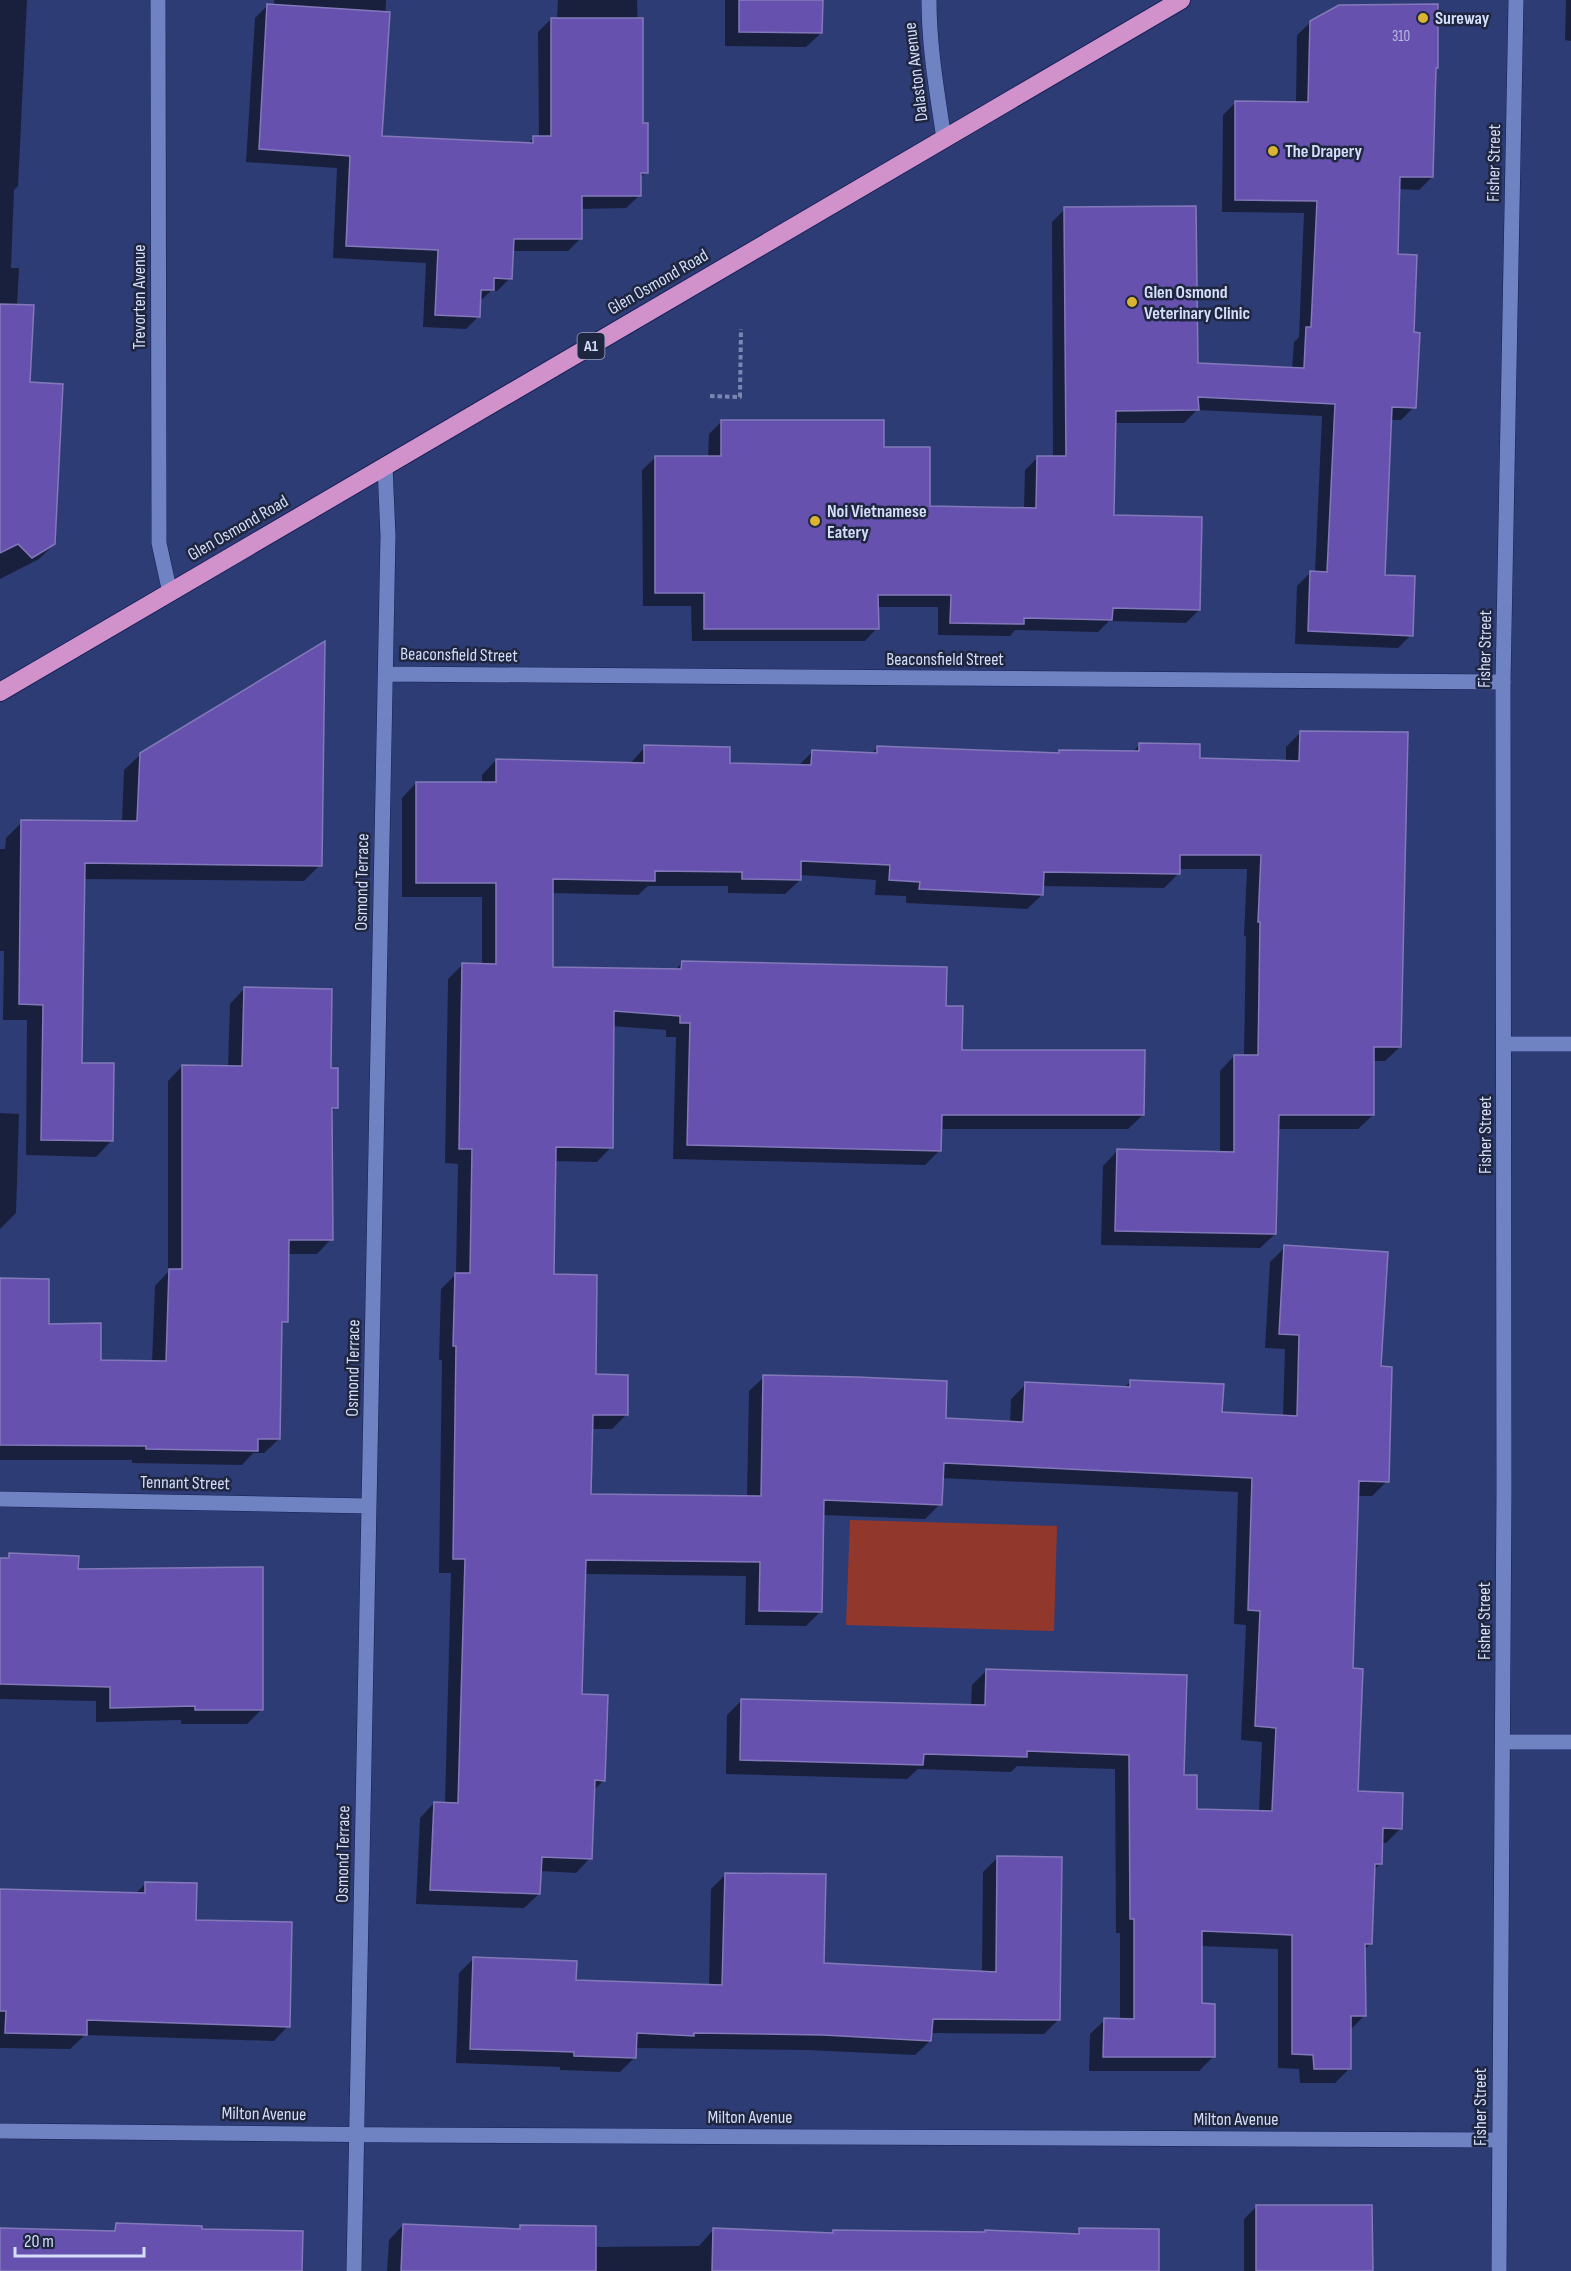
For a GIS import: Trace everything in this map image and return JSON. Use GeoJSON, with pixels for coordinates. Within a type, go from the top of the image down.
{"type":"FeatureCollection","features":[{"type":"Feature","properties":{"kind":"highway","name":"Glen Osmond Road"},"geometry":{"type":"LineString","coordinates":[[0,692],[1181,0]]}},
{"type":"Feature","properties":{"kind":"street","name":"Trevorten Avenue"},"geometry":{"type":"LineString","coordinates":[[158,0],[159,543],[170,592]]}},
{"type":"Feature","properties":{"kind":"street","name":"Dalaston Avenue"},"geometry":{"type":"LineString","coordinates":[[929,0],[929,41],[944,139]]}},
{"type":"Feature","properties":{"kind":"street","name":"Fisher Street"},"geometry":{"type":"LineString","coordinates":[[1499,2271],[1503,1742],[1503,682],[1516,0]]}},
{"type":"Feature","properties":{"kind":"street","name":"Osmond Terrace"},"geometry":{"type":"LineString","coordinates":[[354,2271],[386,674],[388,536],[385,466]]}},
{"type":"Feature","properties":{"kind":"street","name":"Beaconsfield Street"},"geometry":{"type":"LineString","coordinates":[[386,674],[1503,682]]}},
{"type":"Feature","properties":{"kind":"street"},"geometry":{"type":"LineString","coordinates":[[1504,1044],[1571,1044]]}},
{"type":"Feature","properties":{"kind":"street","name":"Tennant Street"},"geometry":{"type":"LineString","coordinates":[[0,1499],[369,1506]]}},
{"type":"Feature","properties":{"kind":"street"},"geometry":{"type":"LineString","coordinates":[[1503,1742],[1571,1743]]}},
{"type":"Feature","properties":{"kind":"street","name":"Milton Avenue"},"geometry":{"type":"LineString","coordinates":[[0,2131],[358,2135],[1500,2140]]}},
{"type":"Feature","properties":{"kind":"path"},"geometry":{"type":"LineString","coordinates":[[710,396],[740,397],[741,329]]}},
{"type":"Feature","properties":{"kind":"shaded area"},"geometry":{"type":"Polygon","coordinates":[[[850,1520],[1057,1526],[1054,1631],[846,1625],[850,1520]]]}},
{"type":"Feature","properties":{"kind":"building"},"geometry":{"type":"Polygon","coordinates":[[[739,0],[823,0],[822,33],[739,32],[739,0]]]}},
{"type":"Feature","properties":{"kind":"building"},"geometry":{"type":"Polygon","coordinates":[[[267,4],[390,12],[382,136],[533,143],[533,136],[551,136],[551,18],[643,18],[643,123],[648,123],[648,173],[641,173],[641,196],[582,196],[582,239],[514,239],[512,279],[494,278],[494,290],[481,290],[480,317],[435,315],[438,250],[346,246],[350,156],[259,149],[267,4]]]}},
{"type":"Feature","properties":{"kind":"building"},"geometry":{"type":"Polygon","coordinates":[[[1438,4],[1438,68],[1436,68],[1433,177],[1400,177],[1398,254],[1417,255],[1414,332],[1420,333],[1416,408],[1392,407],[1385,575],[1415,576],[1413,636],[1308,631],[1310,571],[1327,572],[1335,404],[1198,397],[1199,410],[1116,411],[1114,515],[1202,517],[1200,610],[1113,608],[1112,620],[1024,618],[1024,624],[950,623],[951,595],[878,595],[879,629],[704,629],[704,593],[655,593],[655,456],[721,456],[721,420],[884,420],[884,447],[930,447],[930,506],[1036,508],[1037,456],[1066,456],[1064,207],[1196,206],[1198,363],[1304,368],[1306,327],[1311,327],[1317,201],[1235,200],[1235,101],[1308,102],[1310,21],[1339,5],[1438,4]]]}},
{"type":"Feature","properties":{"kind":"building"},"geometry":{"type":"Polygon","coordinates":[[[0,304],[34,305],[30,382],[63,384],[55,544],[32,558],[18,544],[0,553],[0,304]]]}},
{"type":"Feature","properties":{"kind":"building"},"geometry":{"type":"Polygon","coordinates":[[[325,641],[322,866],[85,863],[82,1063],[114,1063],[113,1141],[41,1140],[43,1005],[19,1004],[21,820],[137,821],[140,753],[325,641]]]}},
{"type":"Feature","properties":{"kind":"building"},"geometry":{"type":"Polygon","coordinates":[[[1300,731],[1408,732],[1401,1047],[1374,1047],[1374,1115],[1279,1115],[1276,1234],[1115,1231],[1117,1149],[1234,1152],[1234,1055],[1258,1055],[1260,922],[1258,922],[1261,855],[1180,855],[1180,874],[1044,872],[1043,895],[919,889],[920,882],[889,880],[890,865],[801,861],[801,880],[742,879],[742,872],[655,871],[655,881],[553,879],[553,967],[681,969],[682,961],[947,967],[946,1006],[963,1006],[962,1050],[1145,1050],[1144,1115],[942,1115],[941,1151],[687,1145],[690,1023],[680,1023],[680,1016],[614,1011],[613,1148],[556,1147],[554,1274],[597,1275],[596,1374],[628,1375],[628,1415],[593,1415],[591,1494],[761,1496],[763,1375],[947,1381],[946,1418],[1023,1422],[1025,1382],[1130,1387],[1130,1380],[1224,1384],[1222,1412],[1297,1416],[1299,1335],[1279,1334],[1284,1245],[1388,1252],[1381,1366],[1392,1367],[1389,1482],[1359,1481],[1353,1668],[1363,1669],[1358,1791],[1403,1793],[1402,1829],[1383,1828],[1382,1864],[1375,1864],[1372,1944],[1365,1944],[1366,2016],[1351,2016],[1351,2069],[1314,2069],[1313,2055],[1292,2054],[1292,1935],[1202,1931],[1202,2003],[1215,2004],[1215,2057],[1103,2057],[1104,2018],[1134,2019],[1134,1919],[1130,1919],[1129,1755],[1027,1751],[1027,1757],[924,1754],[923,1765],[740,1760],[741,1699],[985,1705],[986,1669],[1187,1675],[1184,1775],[1197,1775],[1197,1809],[1272,1811],[1276,1728],[1255,1726],[1260,1611],[1248,1610],[1252,1478],[944,1463],[942,1505],[824,1500],[822,1612],[759,1611],[760,1562],[586,1560],[582,1694],[608,1695],[605,1781],[595,1780],[592,1859],[542,1857],[540,1894],[430,1890],[434,1802],[458,1803],[465,1559],[453,1559],[456,1346],[453,1346],[455,1273],[470,1273],[472,1149],[459,1149],[462,963],[496,964],[496,883],[416,883],[416,782],[496,782],[496,759],[644,763],[644,745],[730,747],[730,763],[811,765],[812,750],[877,753],[877,746],[1059,753],[1059,750],[1139,751],[1139,743],[1200,744],[1200,758],[1299,761],[1300,731]]]}},
{"type":"Feature","properties":{"kind":"building"},"geometry":{"type":"Polygon","coordinates":[[[244,987],[332,989],[331,1068],[338,1068],[338,1108],[332,1108],[333,1240],[289,1240],[288,1322],[282,1322],[280,1439],[258,1439],[258,1451],[146,1449],[146,1446],[0,1445],[0,1278],[49,1279],[49,1324],[101,1323],[101,1360],[166,1361],[169,1269],[182,1269],[182,1065],[242,1066],[244,987]]]}},
{"type":"Feature","properties":{"kind":"building"},"geometry":{"type":"Polygon","coordinates":[[[9,1553],[79,1556],[78,1569],[263,1567],[263,1710],[195,1710],[195,1706],[110,1708],[110,1687],[0,1684],[0,1558],[9,1558],[9,1553]]]}},
{"type":"Feature","properties":{"kind":"building"},"geometry":{"type":"Polygon","coordinates":[[[997,1856],[1062,1857],[1060,2020],[933,2019],[931,2041],[823,2035],[694,2033],[694,2036],[637,2033],[636,2058],[574,2056],[574,2052],[470,2049],[473,1957],[577,1961],[576,1980],[722,1985],[725,1873],[826,1874],[824,1963],[996,1972],[997,1856]]]}},
{"type":"Feature","properties":{"kind":"building"},"geometry":{"type":"Polygon","coordinates":[[[145,1882],[197,1883],[196,1920],[292,1922],[290,2027],[87,2020],[87,2035],[5,2033],[6,2011],[0,2011],[0,1889],[145,1893],[145,1882]]]}},
{"type":"Feature","properties":{"kind":"building"},"geometry":{"type":"Polygon","coordinates":[[[1256,2205],[1372,2205],[1373,2271],[1256,2271],[1256,2205]]]}},
{"type":"Feature","properties":{"kind":"building"},"geometry":{"type":"Polygon","coordinates":[[[116,2223],[202,2226],[202,2229],[303,2231],[302,2271],[0,2271],[0,2228],[115,2231],[116,2223]]]}},
{"type":"Feature","properties":{"kind":"building"},"geometry":{"type":"Polygon","coordinates":[[[403,2224],[520,2229],[520,2225],[596,2226],[596,2271],[401,2271],[403,2224]]]}},
{"type":"Feature","properties":{"kind":"building"},"geometry":{"type":"Polygon","coordinates":[[[713,2228],[833,2233],[833,2230],[985,2232],[985,2230],[1079,2234],[1079,2228],[1159,2229],[1159,2271],[712,2271],[713,2228]]]}},
{"type":"Feature","properties":{"kind":"place","name":"Sureway"},"geometry":{"type":"Point","coordinates":[1423,18]}},
{"type":"Feature","properties":{"kind":"place","name":"The Drapery"},"geometry":{"type":"Point","coordinates":[1273,151]}},
{"type":"Feature","properties":{"kind":"place","name":"Glen Osmond Veterinary Clinic"},"geometry":{"type":"Point","coordinates":[1132,302]}},
{"type":"Feature","properties":{"kind":"place","name":"Noi Vietnamese Eatery"},"geometry":{"type":"Point","coordinates":[815,521]}}]}
